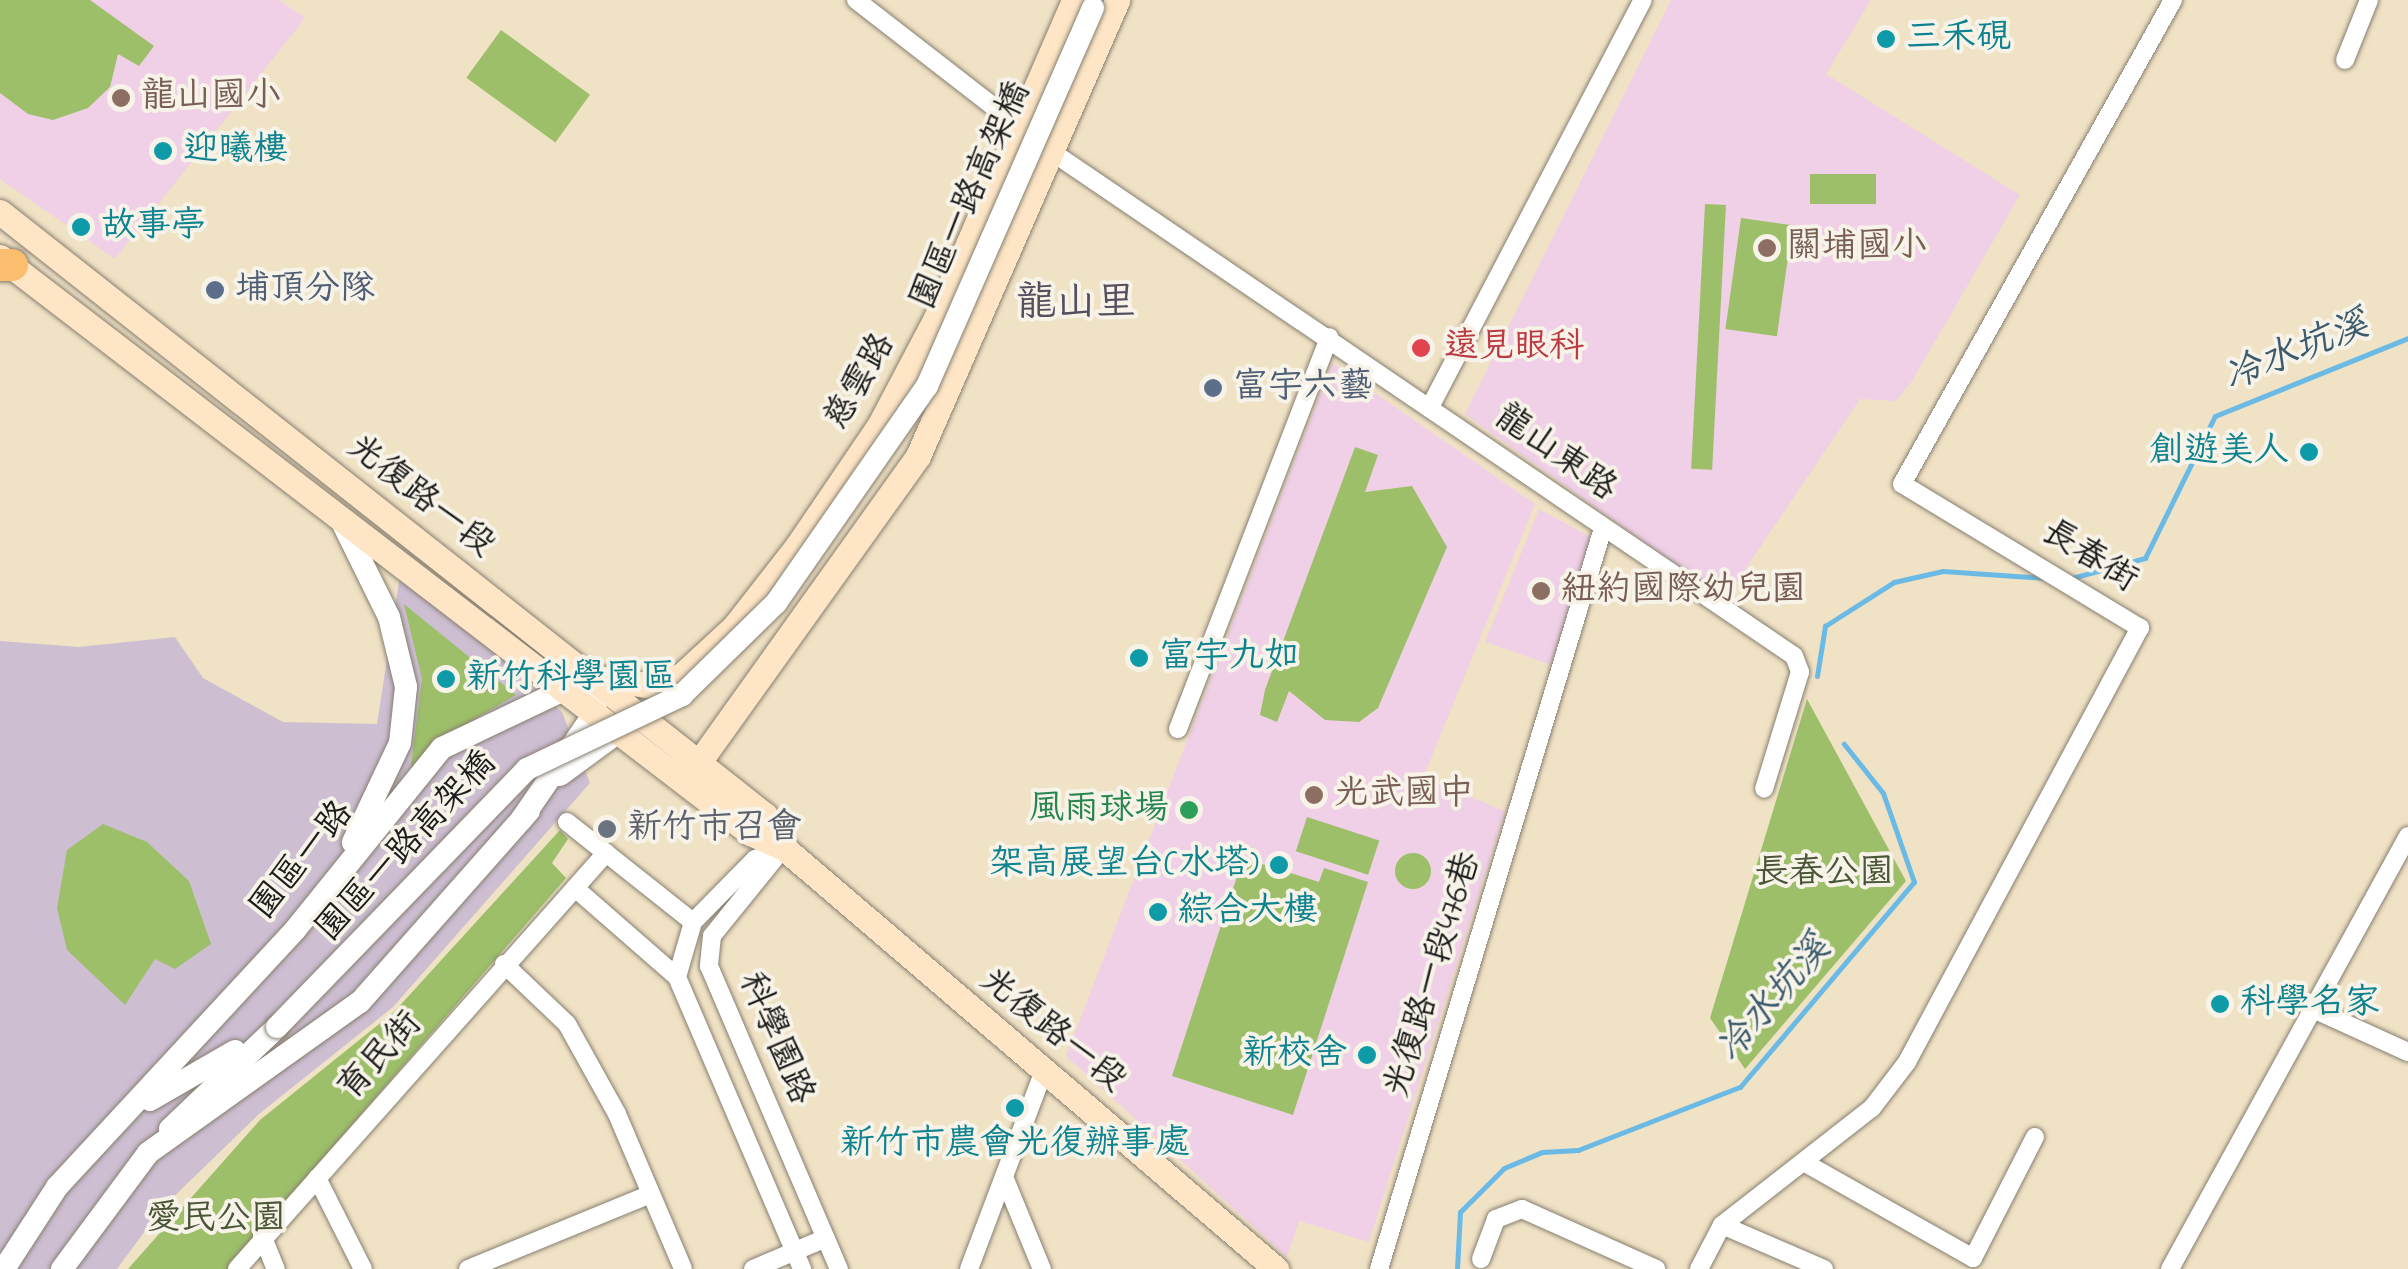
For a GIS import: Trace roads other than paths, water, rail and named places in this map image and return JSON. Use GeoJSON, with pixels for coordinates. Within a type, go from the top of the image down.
{"type":"FeatureCollection","features":[{"type":"Feature","properties":{"kind":"main road","name":"慈雲路"},"geometry":{"type":"LineString","coordinates":[[592,678],[646,685],[681,676],[734,627],[879,426],[940,307],[1020,126],[1096,2]]}},
{"type":"Feature","properties":{"kind":"main road"},"geometry":{"type":"LineString","coordinates":[[699,762],[918,456],[1055,154],[1096,2]]}},
{"type":"Feature","properties":{"kind":"main road","name":"光復路一段"},"geometry":{"type":"LineString","coordinates":[[0,212],[765,815],[784,848]]}},
{"type":"Feature","properties":{"kind":"main road","name":"光復路一段"},"geometry":{"type":"LineString","coordinates":[[4,262],[334,506],[750,832],[784,848],[1276,1269]]}},
{"type":"Feature","properties":{"kind":"street"},"geometry":{"type":"LineString","coordinates":[[856,0],[1020,126]]}},
{"type":"Feature","properties":{"kind":"street"},"geometry":{"type":"LineString","coordinates":[[1430,407],[1643,0]]}},
{"type":"Feature","properties":{"kind":"street","name":"長春街"},"geometry":{"type":"LineString","coordinates":[[1699,1269],[1722,1224],[1807,1164],[1872,1108],[1907,1062],[2140,628],[2093,593],[1902,484],[2173,0]]}},
{"type":"Feature","properties":{"kind":"street"},"geometry":{"type":"LineString","coordinates":[[2345,60],[2369,0]]}},
{"type":"Feature","properties":{"kind":"street","name":"園區一路高架橋"},"geometry":{"type":"LineString","coordinates":[[277,1027],[527,769],[682,695],[776,603],[928,386],[1096,2]]}},
{"type":"Feature","properties":{"kind":"street","name":"龍山東路"},"geometry":{"type":"LineString","coordinates":[[1055,154],[1794,656],[1796,685],[1764,790]]}},
{"type":"Feature","properties":{"kind":"street"},"geometry":{"type":"LineString","coordinates":[[940,307],[978,322]]}},
{"type":"Feature","properties":{"kind":"street"},"geometry":{"type":"LineString","coordinates":[[1178,728],[1329,337]]}},
{"type":"Feature","properties":{"kind":"street"},"geometry":{"type":"LineString","coordinates":[[334,506],[389,617],[406,687],[400,743],[336,880]]}},
{"type":"Feature","properties":{"kind":"street","name":"光復路一段476巷"},"geometry":{"type":"LineString","coordinates":[[1379,1269],[1603,528]]}},
{"type":"Feature","properties":{"kind":"street"},"geometry":{"type":"LineString","coordinates":[[521,820],[596,711],[592,678]]}},
{"type":"Feature","properties":{"kind":"street","name":"園區一路"},"geometry":{"type":"LineString","coordinates":[[4,1269],[57,1187],[336,880],[442,748],[592,678]]}},
{"type":"Feature","properties":{"kind":"street"},"geometry":{"type":"LineString","coordinates":[[148,1154],[360,1002],[561,774],[621,730]]}},
{"type":"Feature","properties":{"kind":"street"},"geometry":{"type":"LineString","coordinates":[[566,822],[693,922]]}},
{"type":"Feature","properties":{"kind":"street"},"geometry":{"type":"LineString","coordinates":[[2170,1269],[2310,1008],[2408,836]]}},
{"type":"Feature","properties":{"kind":"street","name":"科學園路"},"geometry":{"type":"LineString","coordinates":[[678,977],[693,922],[755,860],[784,848]]}},
{"type":"Feature","properties":{"kind":"street","name":"科學園路"},"geometry":{"type":"LineString","coordinates":[[784,848],[712,936],[709,966],[840,1269]]}},
{"type":"Feature","properties":{"kind":"street"},"geometry":{"type":"LineString","coordinates":[[575,888],[606,853]]}},
{"type":"Feature","properties":{"kind":"street","name":"科學園路"},"geometry":{"type":"LineString","coordinates":[[575,888],[678,977],[798,1260]]}},
{"type":"Feature","properties":{"kind":"street","name":"育民街"},"geometry":{"type":"LineString","coordinates":[[237,1269],[262,1235],[575,888]]}},
{"type":"Feature","properties":{"kind":"street"},"geometry":{"type":"LineString","coordinates":[[504,964],[567,1024],[618,1114],[648,1195],[682,1269]]}},
{"type":"Feature","properties":{"kind":"street"},"geometry":{"type":"LineString","coordinates":[[2310,1008],[2408,1052]]}},
{"type":"Feature","properties":{"kind":"street"},"geometry":{"type":"LineString","coordinates":[[124,1116],[277,1027]]}},
{"type":"Feature","properties":{"kind":"street"},"geometry":{"type":"LineString","coordinates":[[62,1269],[148,1154],[277,1027]]}},
{"type":"Feature","properties":{"kind":"street"},"geometry":{"type":"LineString","coordinates":[[970,1268],[1044,1071]]}},
{"type":"Feature","properties":{"kind":"street"},"geometry":{"type":"LineString","coordinates":[[1807,1164],[1974,1258],[2035,1137]]}},
{"type":"Feature","properties":{"kind":"street"},"geometry":{"type":"LineString","coordinates":[[1004,1176],[1042,1269]]}},
{"type":"Feature","properties":{"kind":"street"},"geometry":{"type":"LineString","coordinates":[[317,1178],[363,1269]]}},
{"type":"Feature","properties":{"kind":"street"},"geometry":{"type":"LineString","coordinates":[[468,1269],[648,1195]]}},
{"type":"Feature","properties":{"kind":"street"},"geometry":{"type":"LineString","coordinates":[[1480,1259],[1496,1220],[1522,1210],[1656,1269]]}},
{"type":"Feature","properties":{"kind":"street"},"geometry":{"type":"LineString","coordinates":[[1722,1224],[1824,1269]]}},
{"type":"Feature","properties":{"kind":"street"},"geometry":{"type":"LineString","coordinates":[[262,1235],[276,1269]]}},
{"type":"Feature","properties":{"kind":"street"},"geometry":{"type":"LineString","coordinates":[[752,1269],[798,1260],[826,1238]]}},
{"type":"Feature","properties":{"kind":"waterway","name":"冷水坑溪"},"geometry":{"type":"LineString","coordinates":[[2072,578],[2145,558],[2215,416],[2408,338]]}},
{"type":"Feature","properties":{"kind":"waterway","name":"冷水坑溪"},"geometry":{"type":"LineString","coordinates":[[1817,676],[1825,626],[1894,582],[1943,571],[2046,578]]}},
{"type":"Feature","properties":{"kind":"waterway","name":"冷水坑溪"},"geometry":{"type":"LineString","coordinates":[[1457,1269],[1460,1212],[1504,1168],[1542,1152],[1578,1150],[1740,1087],[1914,882],[1883,793],[1844,744]]}},
{"type":"Feature","properties":{"kind":"place","name":"三禾硯"},"geometry":{"type":"Point","coordinates":[1886,39]}},
{"type":"Feature","properties":{"kind":"place","name":"龍山國小"},"geometry":{"type":"Point","coordinates":[121,98]}},
{"type":"Feature","properties":{"kind":"place","name":"迎曦樓"},"geometry":{"type":"Point","coordinates":[163,151]}},
{"type":"Feature","properties":{"kind":"place","name":"故事亭"},"geometry":{"type":"Point","coordinates":[81,227]}},
{"type":"Feature","properties":{"kind":"place","name":"關埔國小"},"geometry":{"type":"Point","coordinates":[1767,248]}},
{"type":"Feature","properties":{"kind":"place","name":"埔頂分隊"},"geometry":{"type":"Point","coordinates":[215,290]}},
{"type":"Feature","properties":{"kind":"place","name":"遠見眼科"},"geometry":{"type":"Point","coordinates":[1421,348]}},
{"type":"Feature","properties":{"kind":"place","name":"富宇六藝"},"geometry":{"type":"Point","coordinates":[1213,388]}},
{"type":"Feature","properties":{"kind":"place","name":"創遊美人"},"geometry":{"type":"Point","coordinates":[2309,452]}},
{"type":"Feature","properties":{"kind":"place","name":"紐約國際幼兒園"},"geometry":{"type":"Point","coordinates":[1541,591]}},
{"type":"Feature","properties":{"kind":"place","name":"富宇九如"},"geometry":{"type":"Point","coordinates":[1139,658]}},
{"type":"Feature","properties":{"kind":"place","name":"新竹科學園區"},"geometry":{"type":"Point","coordinates":[446,679]}},
{"type":"Feature","properties":{"kind":"place","name":"光武國中"},"geometry":{"type":"Point","coordinates":[1314,795]}},
{"type":"Feature","properties":{"kind":"place","name":"風雨球場"},"geometry":{"type":"Point","coordinates":[1189,810]}},
{"type":"Feature","properties":{"kind":"place","name":"新竹市召會"},"geometry":{"type":"Point","coordinates":[607,829]}},
{"type":"Feature","properties":{"kind":"place","name":"架高展望台(水塔)"},"geometry":{"type":"Point","coordinates":[1279,865]}},
{"type":"Feature","properties":{"kind":"place","name":"綜合大樓"},"geometry":{"type":"Point","coordinates":[1158,912]}},
{"type":"Feature","properties":{"kind":"place","name":"科學名家"},"geometry":{"type":"Point","coordinates":[2220,1004]}},
{"type":"Feature","properties":{"kind":"place","name":"新校舍"},"geometry":{"type":"Point","coordinates":[1367,1055]}},
{"type":"Feature","properties":{"kind":"place","name":"新竹市農會光復辦事處"},"geometry":{"type":"Point","coordinates":[1015,1108]}},
{"type":"Feature","properties":{"kind":"district","name":"龍山里"},"geometry":{"type":"Point","coordinates":[1076,305]}},
{"type":"Feature","properties":{"kind":"park label","name":"長春公園"},"geometry":{"type":"Point","coordinates":[1824,874]}},
{"type":"Feature","properties":{"kind":"park label","name":"愛民公園"},"geometry":{"type":"Point","coordinates":[216,1220]}}]}
